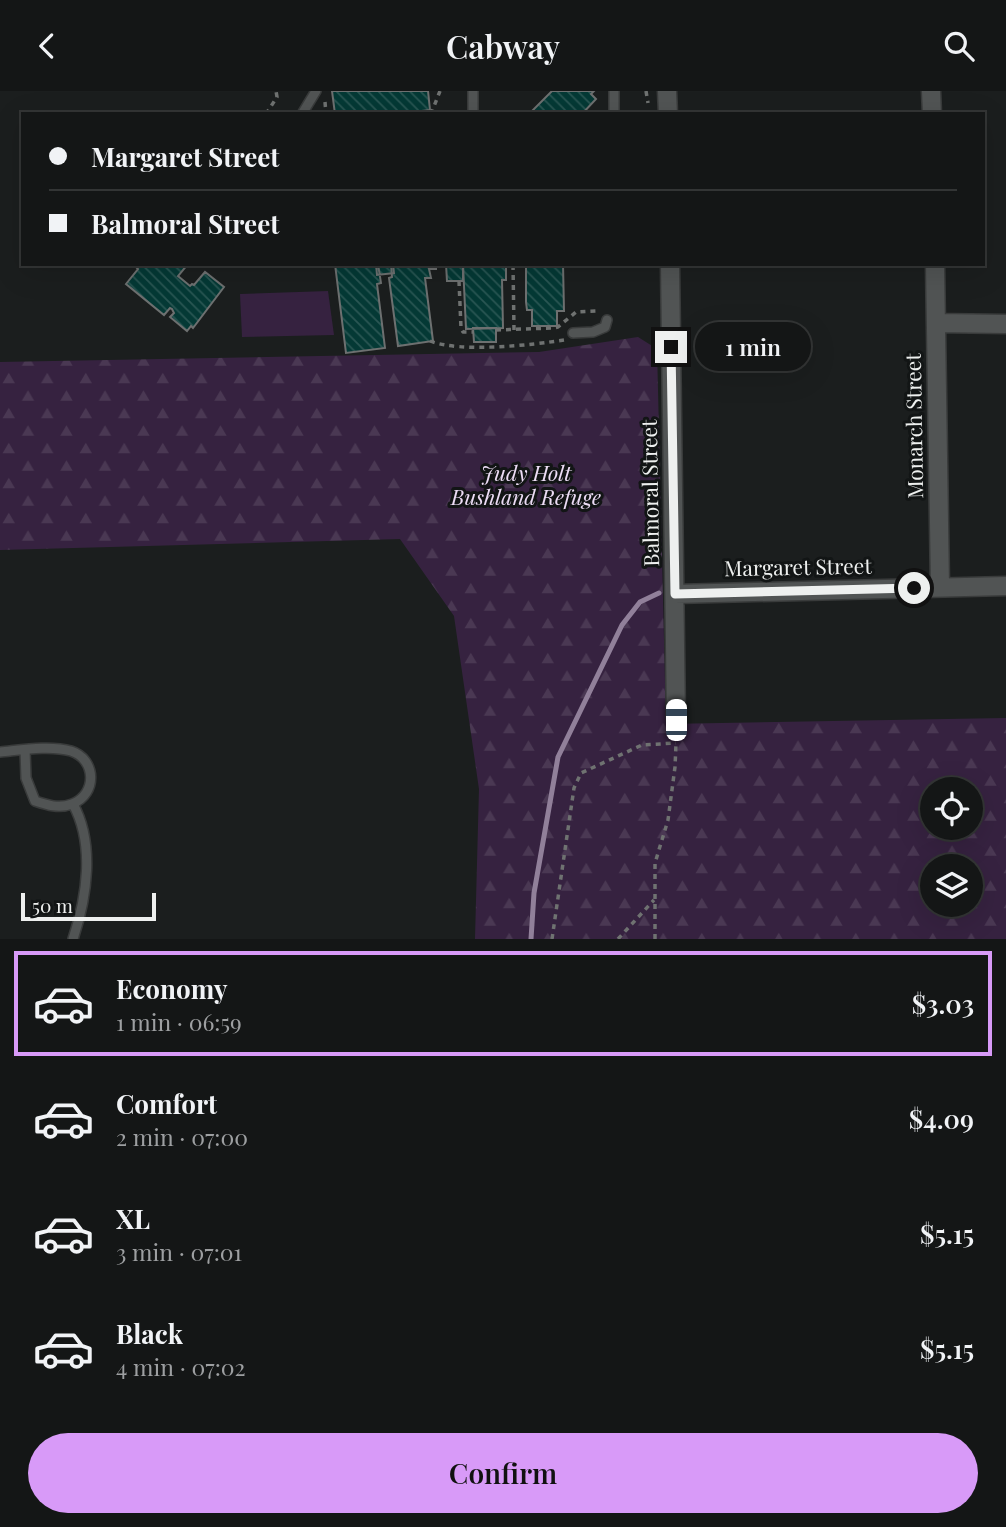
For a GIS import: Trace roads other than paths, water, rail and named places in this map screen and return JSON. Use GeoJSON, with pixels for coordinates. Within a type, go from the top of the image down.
{"type":"FeatureCollection","features":[{"type":"Feature","properties":{"kind":"street"},"geometry":{"type":"LineString","coordinates":[[667,91],[668,112]]}},
{"type":"Feature","properties":{"kind":"street"},"geometry":{"type":"LineString","coordinates":[[931,91],[932,112]]}},
{"type":"Feature","properties":{"kind":"street","name":"Balmoral Street"},"geometry":{"type":"LineString","coordinates":[[670,266],[676,720]]}},
{"type":"Feature","properties":{"kind":"street","name":"Monarch Street"},"geometry":{"type":"LineString","coordinates":[[935,266],[940,587]]}},
{"type":"Feature","properties":{"kind":"street"},"geometry":{"type":"LineString","coordinates":[[936,323],[1006,324]]}},
{"type":"Feature","properties":{"kind":"street","name":"Margaret Street"},"geometry":{"type":"LineString","coordinates":[[675,594],[1006,586]]}},
{"type":"Feature","properties":{"kind":"lane"},"geometry":{"type":"LineString","coordinates":[[303,112],[316,91]]}},
{"type":"Feature","properties":{"kind":"lane"},"geometry":{"type":"LineString","coordinates":[[473,91],[473,112]]}},
{"type":"Feature","properties":{"kind":"lane"},"geometry":{"type":"LineString","coordinates":[[614,91],[614,112]]}},
{"type":"Feature","properties":{"kind":"lane"},"geometry":{"type":"LineString","coordinates":[[573,333],[601,330],[605,327],[606,316]]}},
{"type":"Feature","properties":{"kind":"lane"},"geometry":{"type":"LineString","coordinates":[[0,752],[25,750],[69,751],[84,758],[91,768],[91,783],[86,793],[73,804],[52,807],[35,801],[26,778],[25,750]]}},
{"type":"Feature","properties":{"kind":"lane"},"geometry":{"type":"LineString","coordinates":[[73,804],[81,819],[86,844],[86,880],[74,939]]}},
{"type":"Feature","properties":{"kind":"waterway"},"geometry":{"type":"LineString","coordinates":[[531,939],[534,893],[558,757],[622,625],[640,602],[659,593]]}},
{"type":"Feature","properties":{"kind":"park label","name":"Judy Holt Bushland Refuge"},"geometry":{"type":"Point","coordinates":[526,486]}}]}
